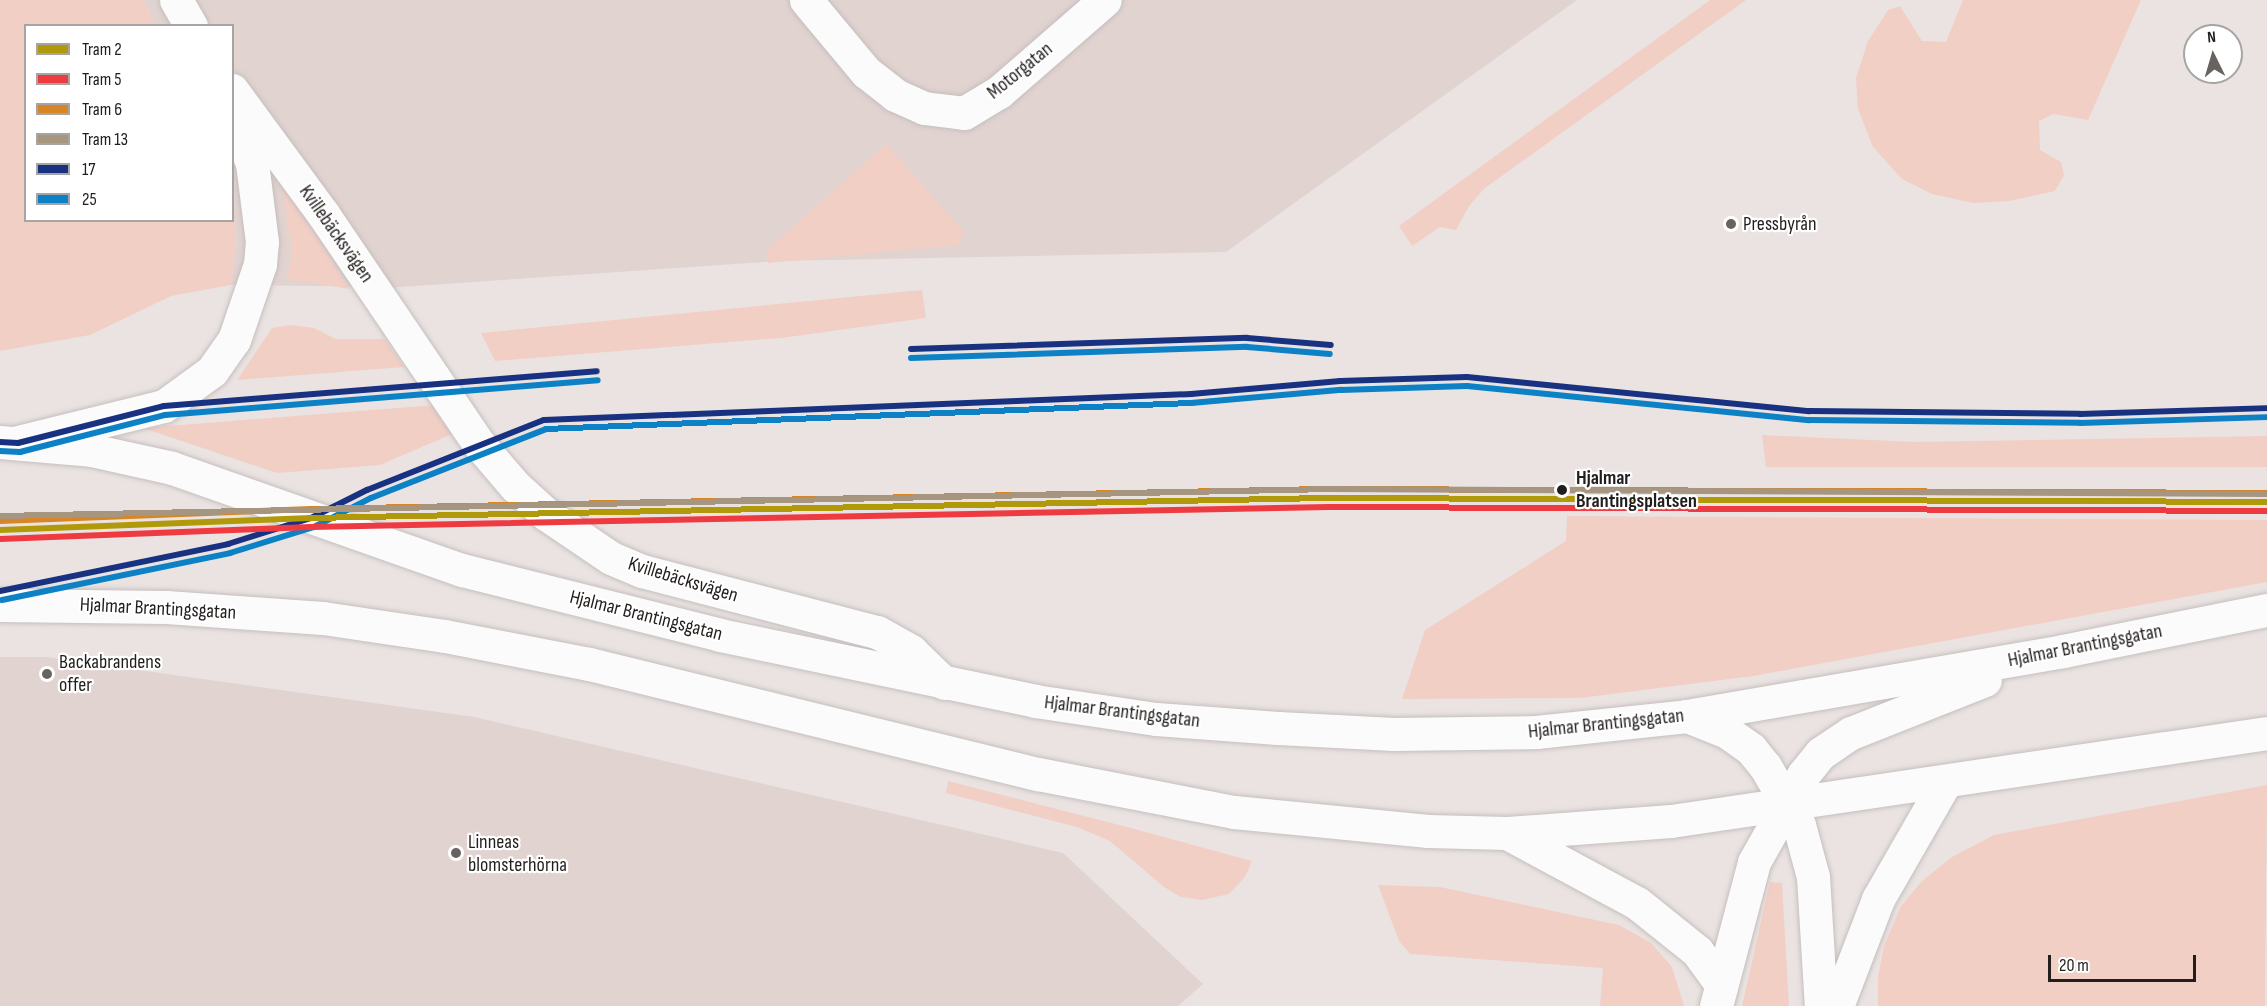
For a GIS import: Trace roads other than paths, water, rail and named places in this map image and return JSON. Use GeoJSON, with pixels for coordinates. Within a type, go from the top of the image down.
{"type":"FeatureCollection","features":[{"type":"Feature","properties":{"kind":"main road"},"geometry":{"type":"LineString","coordinates":[[176,0],[189,24]]}},
{"type":"Feature","properties":{"kind":"main road","name":"Motorgatan"},"geometry":{"type":"LineString","coordinates":[[806,0],[866,72],[895,95],[924,108],[964,113],[999,92],[1105,0]]}},
{"type":"Feature","properties":{"kind":"main road","name":"Kvillebäcksvägen"},"geometry":{"type":"LineString","coordinates":[[234,93],[323,214],[479,444],[515,486],[546,514],[611,558],[642,570],[877,632],[910,651],[944,683]]}},
{"type":"Feature","properties":{"kind":"main road"},"geometry":{"type":"LineString","coordinates":[[9,442],[164,406],[212,371],[234,340],[260,264],[262,242],[252,164],[234,121]]}},
{"type":"Feature","properties":{"kind":"main road","name":"Hjalmar Brantingsgatan"},"geometry":{"type":"LineString","coordinates":[[9,442],[91,450],[172,468],[462,570],[720,635],[944,683],[1156,719],[1394,734],[1536,732],[1687,716],[2063,651],[2267,610]]}},
{"type":"Feature","properties":{"kind":"main road","name":"Hjalmar Brantingsgatan"},"geometry":{"type":"LineString","coordinates":[[0,605],[166,607],[323,618],[445,636],[589,664],[1038,774],[1234,812],[1332,823],[1507,833],[1671,821],[1944,784],[2267,734]]}},
{"type":"Feature","properties":{"kind":"main road"},"geometry":{"type":"LineString","coordinates":[[1718,995],[1754,862],[1821,753],[1851,733],[2063,651]]}},
{"type":"Feature","properties":{"kind":"main road"},"geometry":{"type":"LineString","coordinates":[[1687,716],[1726,732],[1751,750],[1787,805],[1808,848],[1813,877],[1821,1006]]}},
{"type":"Feature","properties":{"kind":"main road"},"geometry":{"type":"LineString","coordinates":[[1837,1006],[1878,899],[1944,784]]}},
{"type":"Feature","properties":{"kind":"main road"},"geometry":{"type":"LineString","coordinates":[[1507,833],[1637,903],[1697,951],[1718,995]]}},
{"type":"Feature","properties":{"kind":"tram line","name":"6"},"geometry":{"type":"LineString","coordinates":[[0,521],[311,509],[1329,489],[2267,493]]}},
{"type":"Feature","properties":{"kind":"tram line","name":"13"},"geometry":{"type":"LineString","coordinates":[[0,516],[1331,489],[2267,494]]}},
{"type":"Feature","properties":{"kind":"tram line","name":"2"},"geometry":{"type":"LineString","coordinates":[[0,530],[311,518],[1329,498],[2267,502]]}},
{"type":"Feature","properties":{"kind":"tram line","name":"5"},"geometry":{"type":"LineString","coordinates":[[0,539],[311,527],[1329,507],[2267,511]]}},
{"type":"Feature","properties":{"kind":"place","name":"Pressbyrån"},"geometry":{"type":"Point","coordinates":[1731,224]}},
{"type":"Feature","properties":{"kind":"place","name":"Hjalmar Brantingsplatsen"},"geometry":{"type":"Point","coordinates":[1562,490]}},
{"type":"Feature","properties":{"kind":"place","name":"Backabrandens offer"},"geometry":{"type":"Point","coordinates":[47,674]}},
{"type":"Feature","properties":{"kind":"place","name":"Linneas blomsterhörna"},"geometry":{"type":"Point","coordinates":[456,853]}}]}
